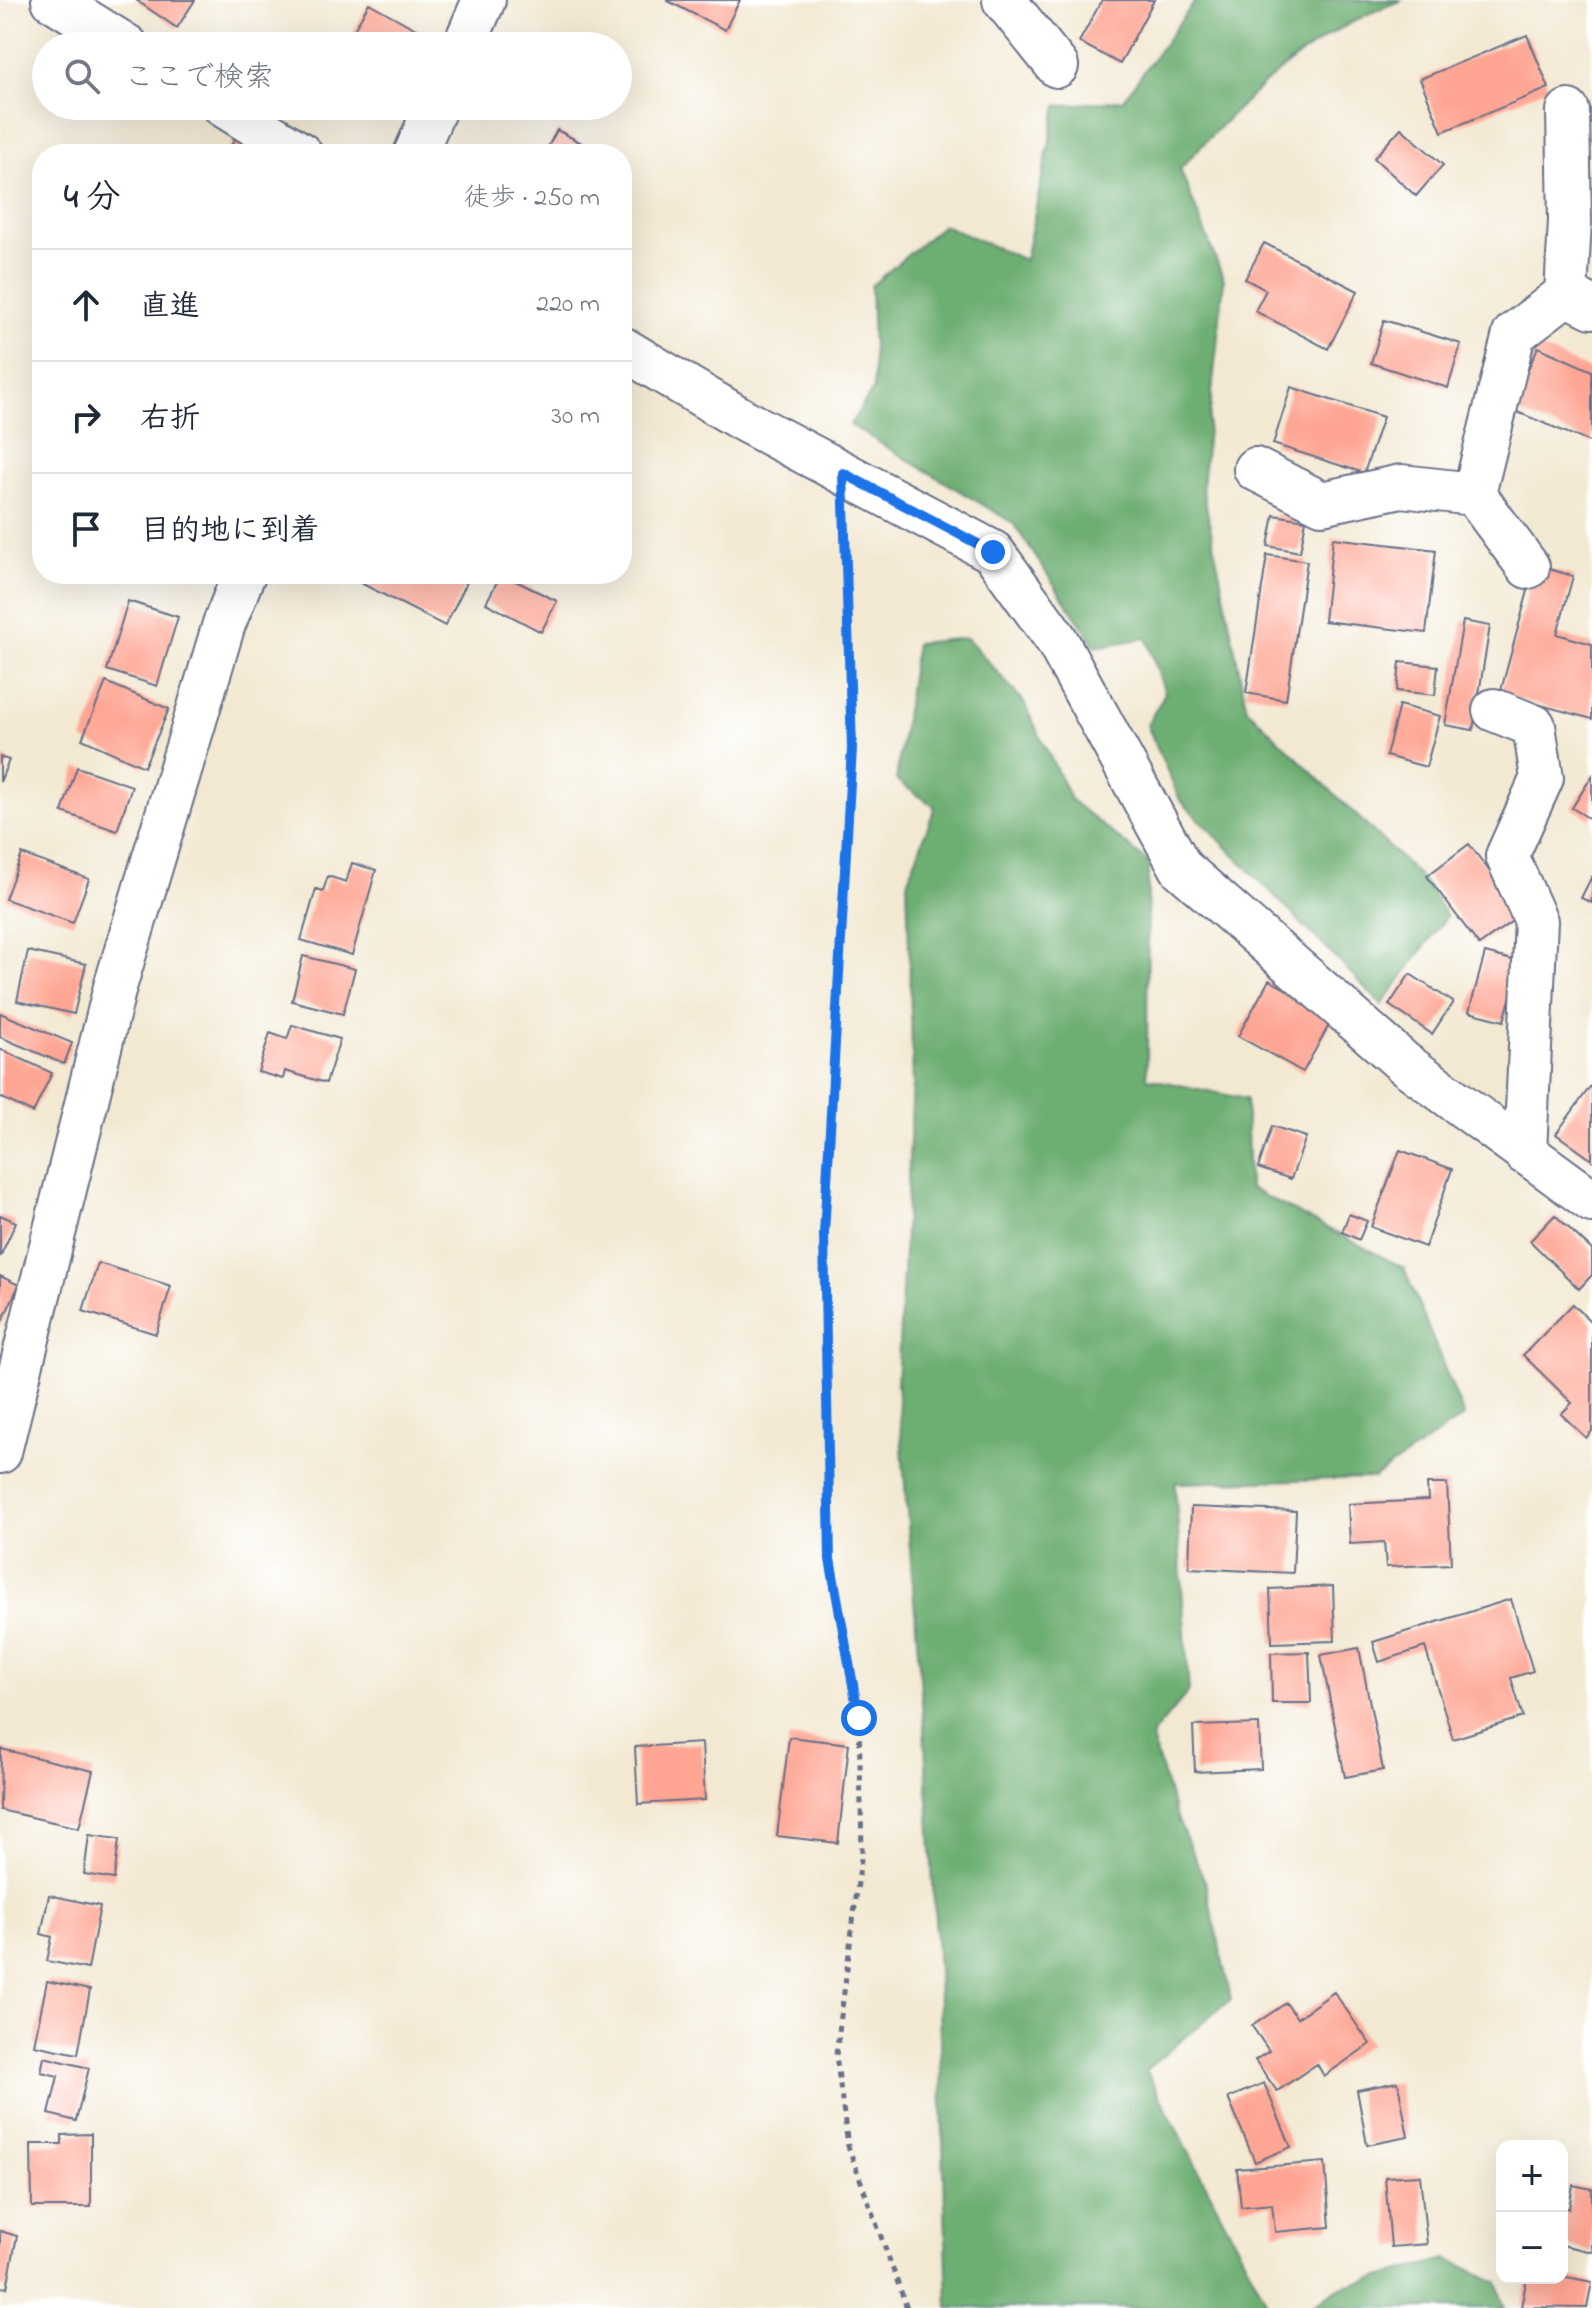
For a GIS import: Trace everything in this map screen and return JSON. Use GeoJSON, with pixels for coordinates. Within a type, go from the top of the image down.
{"type":"FeatureCollection","features":[{"type":"Feature","properties":{"kind":"street"},"geometry":{"type":"LineString","coordinates":[[53,0],[104,32]]}},
{"type":"Feature","properties":{"kind":"street"},"geometry":{"type":"LineString","coordinates":[[470,32],[484,0]]}},
{"type":"Feature","properties":{"kind":"street"},"geometry":{"type":"LineString","coordinates":[[1004,0],[1057,66]]}},
{"type":"Feature","properties":{"kind":"street"},"geometry":{"type":"LineString","coordinates":[[1474,494],[1514,334],[1579,300],[1570,221],[1568,111]]}},
{"type":"Feature","properties":{"kind":"street"},"geometry":{"type":"LineString","coordinates":[[246,120],[285,144]]}},
{"type":"Feature","properties":{"kind":"street"},"geometry":{"type":"LineString","coordinates":[[419,144],[430,120]]}},
{"type":"Feature","properties":{"kind":"street"},"geometry":{"type":"LineString","coordinates":[[632,354],[743,420],[993,552],[1056,639],[1181,868],[1404,1063],[1592,1201]]}},
{"type":"Feature","properties":{"kind":"street"},"geometry":{"type":"LineString","coordinates":[[1255,469],[1322,503],[1401,486],[1474,494],[1528,567]]}},
{"type":"Feature","properties":{"kind":"street"},"geometry":{"type":"LineString","coordinates":[[0,1452],[115,987],[224,624],[240,584]]}},
{"type":"Feature","properties":{"kind":"street"},"geometry":{"type":"LineString","coordinates":[[1494,710],[1534,726],[1542,778],[1507,856],[1536,921],[1525,1153]]}},
{"type":"Feature","properties":{"kind":"path"},"geometry":{"type":"LineString","coordinates":[[843,473],[852,748],[824,1234],[830,1559],[859,1718],[862,1851],[836,2055],[848,2146],[907,2308]]}},
{"type":"Feature","properties":{"kind":"green space"},"geometry":{"type":"Polygon","coordinates":[[[1196,0],[1403,0],[1368,14],[1308,49],[1255,92],[1180,169],[1224,280],[1202,486],[1247,709],[1421,878],[1447,916],[1382,1005],[1180,800],[1147,725],[1165,693],[1146,638],[1096,647],[1013,523],[850,425],[874,388],[871,286],[943,225],[1025,260],[1057,106],[1123,100],[1196,0]]]}},
{"type":"Feature","properties":{"kind":"green space"},"geometry":{"type":"Polygon","coordinates":[[[967,638],[1023,701],[1071,800],[1148,862],[1147,1078],[1246,1099],[1249,1188],[1404,1268],[1464,1416],[1374,1478],[1175,1483],[1189,1691],[1151,1736],[1175,1813],[1205,1881],[1231,1999],[1146,2070],[1270,2308],[948,2308],[938,1972],[924,1728],[897,1384],[913,1084],[907,883],[935,807],[896,780],[916,643],[967,638]]]}},
{"type":"Feature","properties":{"kind":"green space"},"geometry":{"type":"Polygon","coordinates":[[[1447,2259],[1496,2282],[1504,2308],[1308,2308],[1341,2287],[1447,2259]]]}},
{"type":"Feature","properties":{"kind":"building"},"geometry":{"type":"Polygon","coordinates":[[[136,0],[195,0],[177,28],[136,0]]]}},
{"type":"Feature","properties":{"kind":"building"},"geometry":{"type":"Polygon","coordinates":[[[666,0],[740,0],[725,30],[666,0]]]}},
{"type":"Feature","properties":{"kind":"building"},"geometry":{"type":"Polygon","coordinates":[[[1102,0],[1154,0],[1120,64],[1079,42],[1102,0]]]}},
{"type":"Feature","properties":{"kind":"building"},"geometry":{"type":"Polygon","coordinates":[[[369,3],[421,32],[353,32],[369,3]]]}},
{"type":"Feature","properties":{"kind":"building"},"geometry":{"type":"Polygon","coordinates":[[[1527,35],[1549,88],[1442,132],[1420,79],[1527,35]]]}},
{"type":"Feature","properties":{"kind":"building"},"geometry":{"type":"Polygon","coordinates":[[[1401,128],[1443,165],[1416,196],[1374,158],[1401,128]]]}},
{"type":"Feature","properties":{"kind":"building"},"geometry":{"type":"Polygon","coordinates":[[[557,130],[583,144],[549,144],[557,130]]]}},
{"type":"Feature","properties":{"kind":"building"},"geometry":{"type":"Polygon","coordinates":[[[236,136],[252,144],[232,144],[236,136]]]}},
{"type":"Feature","properties":{"kind":"building"},"geometry":{"type":"Polygon","coordinates":[[[1264,243],[1358,291],[1328,349],[1255,311],[1266,290],[1245,279],[1264,243]]]}},
{"type":"Feature","properties":{"kind":"building"},"geometry":{"type":"Polygon","coordinates":[[[1384,320],[1461,344],[1448,388],[1371,363],[1384,320]]]}},
{"type":"Feature","properties":{"kind":"building"},"geometry":{"type":"Polygon","coordinates":[[[1538,347],[1592,371],[1592,443],[1510,409],[1538,347]]]}},
{"type":"Feature","properties":{"kind":"building"},"geometry":{"type":"Polygon","coordinates":[[[1291,387],[1383,417],[1364,473],[1273,444],[1291,387]]]}},
{"type":"Feature","properties":{"kind":"building"},"geometry":{"type":"Polygon","coordinates":[[[1274,515],[1306,520],[1300,552],[1268,546],[1274,515]]]}},
{"type":"Feature","properties":{"kind":"building"},"geometry":{"type":"Polygon","coordinates":[[[1333,538],[1436,550],[1426,633],[1324,621],[1333,538]]]}},
{"type":"Feature","properties":{"kind":"building"},"geometry":{"type":"Polygon","coordinates":[[[1267,555],[1307,561],[1286,700],[1246,693],[1267,555]]]}},
{"type":"Feature","properties":{"kind":"building"},"geometry":{"type":"Polygon","coordinates":[[[1535,565],[1573,576],[1557,634],[1592,644],[1592,719],[1500,694],[1535,565]]]}},
{"type":"Feature","properties":{"kind":"building"},"geometry":{"type":"Polygon","coordinates":[[[363,584],[466,584],[445,626],[363,584]]]}},
{"type":"Feature","properties":{"kind":"building"},"geometry":{"type":"Polygon","coordinates":[[[496,584],[522,584],[557,601],[541,632],[486,603],[496,584]]]}},
{"type":"Feature","properties":{"kind":"building"},"geometry":{"type":"Polygon","coordinates":[[[128,601],[178,617],[157,686],[107,670],[128,601]]]}},
{"type":"Feature","properties":{"kind":"building"},"geometry":{"type":"Polygon","coordinates":[[[1463,621],[1490,626],[1473,730],[1445,725],[1463,621]]]}},
{"type":"Feature","properties":{"kind":"building"},"geometry":{"type":"Polygon","coordinates":[[[1400,662],[1438,666],[1435,695],[1397,691],[1400,662]]]}},
{"type":"Feature","properties":{"kind":"building"},"geometry":{"type":"Polygon","coordinates":[[[106,682],[169,709],[144,767],[82,739],[106,682]]]}},
{"type":"Feature","properties":{"kind":"building"},"geometry":{"type":"Polygon","coordinates":[[[1399,705],[1440,716],[1426,767],[1386,756],[1399,705]]]}},
{"type":"Feature","properties":{"kind":"building"},"geometry":{"type":"Polygon","coordinates":[[[0,757],[9,760],[0,782],[0,757]]]}},
{"type":"Feature","properties":{"kind":"building"},"geometry":{"type":"Polygon","coordinates":[[[77,767],[132,786],[117,831],[62,812],[77,767]]]}},
{"type":"Feature","properties":{"kind":"building"},"geometry":{"type":"Polygon","coordinates":[[[1592,776],[1592,820],[1572,808],[1592,776]]]}},
{"type":"Feature","properties":{"kind":"building"},"geometry":{"type":"Polygon","coordinates":[[[1469,844],[1522,914],[1479,945],[1427,876],[1469,844]]]}},
{"type":"Feature","properties":{"kind":"building"},"geometry":{"type":"Polygon","coordinates":[[[22,854],[89,879],[73,923],[5,899],[22,854]]]}},
{"type":"Feature","properties":{"kind":"building"},"geometry":{"type":"Polygon","coordinates":[[[352,863],[376,870],[352,955],[301,940],[316,889],[323,891],[328,876],[346,882],[352,863]]]}},
{"type":"Feature","properties":{"kind":"building"},"geometry":{"type":"Polygon","coordinates":[[[1592,876],[1592,903],[1581,898],[1592,876]]]}},
{"type":"Feature","properties":{"kind":"building"},"geometry":{"type":"Polygon","coordinates":[[[28,951],[86,964],[74,1014],[17,1001],[28,951]]]}},
{"type":"Feature","properties":{"kind":"building"},"geometry":{"type":"Polygon","coordinates":[[[1485,953],[1520,962],[1504,1021],[1469,1012],[1485,953]]]}},
{"type":"Feature","properties":{"kind":"building"},"geometry":{"type":"Polygon","coordinates":[[[303,956],[355,969],[343,1014],[292,1001],[303,956]]]}},
{"type":"Feature","properties":{"kind":"building"},"geometry":{"type":"Polygon","coordinates":[[[1410,974],[1453,1002],[1432,1034],[1389,1005],[1410,974]]]}},
{"type":"Feature","properties":{"kind":"building"},"geometry":{"type":"Polygon","coordinates":[[[1269,980],[1334,1016],[1303,1072],[1238,1036],[1269,980]]]}},
{"type":"Feature","properties":{"kind":"building"},"geometry":{"type":"Polygon","coordinates":[[[0,1013],[72,1043],[64,1064],[0,1037],[0,1013]]]}},
{"type":"Feature","properties":{"kind":"building"},"geometry":{"type":"Polygon","coordinates":[[[292,1025],[340,1039],[326,1083],[285,1071],[283,1079],[258,1072],[270,1033],[287,1039],[292,1025]]]}},
{"type":"Feature","properties":{"kind":"building"},"geometry":{"type":"Polygon","coordinates":[[[0,1049],[52,1073],[33,1113],[0,1097],[0,1049]]]}},
{"type":"Feature","properties":{"kind":"building"},"geometry":{"type":"Polygon","coordinates":[[[1592,1084],[1592,1160],[1556,1134],[1592,1084]]]}},
{"type":"Feature","properties":{"kind":"building"},"geometry":{"type":"Polygon","coordinates":[[[1272,1126],[1306,1137],[1291,1179],[1258,1168],[1272,1126]]]}},
{"type":"Feature","properties":{"kind":"building"},"geometry":{"type":"Polygon","coordinates":[[[1400,1150],[1452,1169],[1425,1247],[1371,1227],[1400,1150]]]}},
{"type":"Feature","properties":{"kind":"building"},"geometry":{"type":"Polygon","coordinates":[[[1349,1214],[1367,1221],[1359,1240],[1342,1232],[1349,1214]]]}},
{"type":"Feature","properties":{"kind":"building"},"geometry":{"type":"Polygon","coordinates":[[[0,1215],[16,1222],[0,1257],[0,1215]]]}},
{"type":"Feature","properties":{"kind":"building"},"geometry":{"type":"Polygon","coordinates":[[[1555,1215],[1592,1250],[1592,1275],[1579,1289],[1530,1241],[1555,1215]]]}},
{"type":"Feature","properties":{"kind":"building"},"geometry":{"type":"Polygon","coordinates":[[[98,1263],[171,1286],[156,1334],[83,1311],[98,1263]]]}},
{"type":"Feature","properties":{"kind":"building"},"geometry":{"type":"Polygon","coordinates":[[[0,1276],[19,1285],[0,1326],[0,1276]]]}},
{"type":"Feature","properties":{"kind":"building"},"geometry":{"type":"Polygon","coordinates":[[[1573,1304],[1592,1323],[1592,1431],[1586,1438],[1561,1414],[1572,1403],[1523,1355],[1573,1304]]]}},
{"type":"Feature","properties":{"kind":"building"},"geometry":{"type":"Polygon","coordinates":[[[1427,1484],[1447,1484],[1451,1564],[1386,1567],[1384,1542],[1350,1544],[1348,1504],[1428,1500],[1427,1484]]]}},
{"type":"Feature","properties":{"kind":"building"},"geometry":{"type":"Polygon","coordinates":[[[1191,1507],[1296,1511],[1293,1573],[1189,1568],[1191,1507]]]}},
{"type":"Feature","properties":{"kind":"building"},"geometry":{"type":"Polygon","coordinates":[[[1333,1586],[1335,1641],[1272,1643],[1270,1589],[1333,1586]]]}},
{"type":"Feature","properties":{"kind":"building"},"geometry":{"type":"Polygon","coordinates":[[[1511,1599],[1533,1671],[1511,1678],[1523,1717],[1453,1739],[1425,1647],[1379,1662],[1373,1642],[1511,1599]]]}},
{"type":"Feature","properties":{"kind":"building"},"geometry":{"type":"Polygon","coordinates":[[[1359,1648],[1383,1770],[1345,1777],[1321,1655],[1359,1648]]]}},
{"type":"Feature","properties":{"kind":"building"},"geometry":{"type":"Polygon","coordinates":[[[1309,1652],[1311,1703],[1272,1703],[1271,1653],[1309,1652]]]}},
{"type":"Feature","properties":{"kind":"building"},"geometry":{"type":"Polygon","coordinates":[[[1259,1724],[1261,1769],[1195,1772],[1193,1726],[1259,1724]]]}},
{"type":"Feature","properties":{"kind":"building"},"geometry":{"type":"Polygon","coordinates":[[[789,1737],[849,1744],[838,1843],[777,1836],[789,1737]]]}},
{"type":"Feature","properties":{"kind":"building"},"geometry":{"type":"Polygon","coordinates":[[[702,1743],[705,1800],[638,1804],[635,1747],[702,1743]]]}},
{"type":"Feature","properties":{"kind":"building"},"geometry":{"type":"Polygon","coordinates":[[[1,1749],[93,1771],[79,1828],[0,1810],[1,1749]]]}},
{"type":"Feature","properties":{"kind":"building"},"geometry":{"type":"Polygon","coordinates":[[[89,1835],[119,1839],[114,1879],[84,1874],[89,1835]]]}},
{"type":"Feature","properties":{"kind":"building"},"geometry":{"type":"Polygon","coordinates":[[[49,1895],[100,1906],[88,1969],[47,1961],[52,1937],[41,1934],[49,1895]]]}},
{"type":"Feature","properties":{"kind":"building"},"geometry":{"type":"Polygon","coordinates":[[[47,1981],[90,1990],[78,2054],[34,2045],[47,1981]]]}},
{"type":"Feature","properties":{"kind":"building"},"geometry":{"type":"Polygon","coordinates":[[[1334,1992],[1370,2044],[1324,2076],[1317,2064],[1277,2091],[1255,2060],[1269,2051],[1252,2026],[1286,2003],[1297,2018],[1334,1992]]]}},
{"type":"Feature","properties":{"kind":"building"},"geometry":{"type":"Polygon","coordinates":[[[44,2057],[89,2068],[76,2121],[49,2114],[58,2076],[41,2072],[44,2057]]]}},
{"type":"Feature","properties":{"kind":"building"},"geometry":{"type":"Polygon","coordinates":[[[1398,2082],[1408,2137],[1367,2145],[1357,2090],[1398,2082]]]}},
{"type":"Feature","properties":{"kind":"building"},"geometry":{"type":"Polygon","coordinates":[[[1264,2083],[1291,2147],[1255,2162],[1228,2098],[1264,2083]]]}},
{"type":"Feature","properties":{"kind":"building"},"geometry":{"type":"Polygon","coordinates":[[[91,2134],[91,2207],[32,2207],[31,2144],[62,2144],[62,2135],[91,2134]]]}},
{"type":"Feature","properties":{"kind":"building"},"geometry":{"type":"Polygon","coordinates":[[[1325,2162],[1330,2227],[1275,2232],[1272,2204],[1241,2207],[1237,2169],[1325,2162]]]}},
{"type":"Feature","properties":{"kind":"building"},"geometry":{"type":"Polygon","coordinates":[[[1420,2175],[1427,2244],[1391,2247],[1385,2177],[1420,2175]]]}},
{"type":"Feature","properties":{"kind":"building"},"geometry":{"type":"Polygon","coordinates":[[[1573,2185],[1592,2189],[1592,2252],[1568,2246],[1573,2185]]]}},
{"type":"Feature","properties":{"kind":"building"},"geometry":{"type":"Polygon","coordinates":[[[0,2231],[17,2236],[7,2288],[0,2287],[0,2231]]]}},
{"type":"Feature","properties":{"kind":"building"},"geometry":{"type":"Polygon","coordinates":[[[1568,2277],[1592,2282],[1587,2308],[1521,2307],[1526,2284],[1568,2284],[1568,2277]]]}},
{"type":"Feature","properties":{"kind":"route"},"geometry":{"type":"LineString","coordinates":[[859,1718],[830,1559],[824,1234],[852,748],[843,473],[993,552]]}}]}
